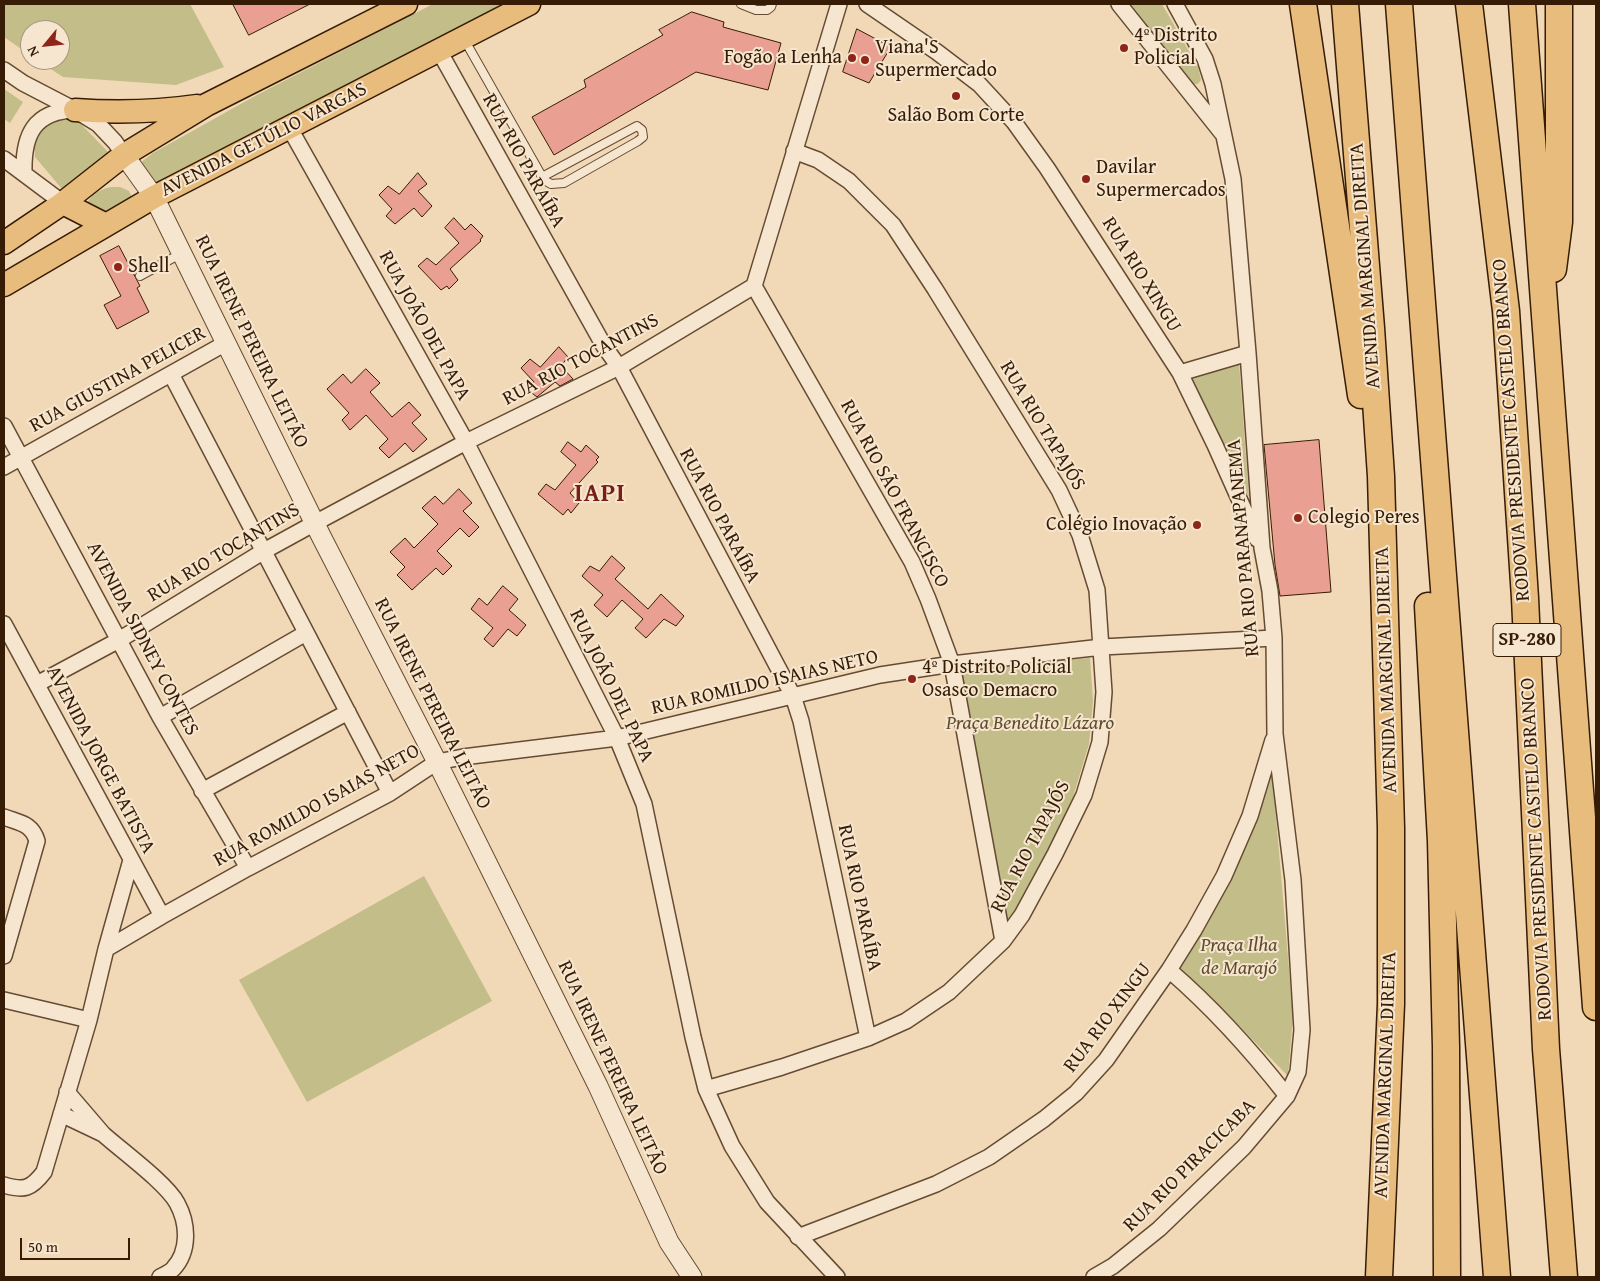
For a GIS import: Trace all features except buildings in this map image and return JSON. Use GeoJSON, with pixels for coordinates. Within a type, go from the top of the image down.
{"type":"FeatureCollection","features":[{"type":"Feature","properties":{"kind":"highway"},"geometry":{"type":"LineString","coordinates":[[1303,4],[1358,383],[1381,476]]}},
{"type":"Feature","properties":{"kind":"highway","name":"AVENIDA MARGINAL DIREITA"},"geometry":{"type":"LineString","coordinates":[[1345,4],[1381,476],[1391,828],[1391,1004],[1378,1277]]}},
{"type":"Feature","properties":{"kind":"highway"},"geometry":{"type":"LineString","coordinates":[[1399,4],[1497,1277]]}},
{"type":"Feature","properties":{"kind":"highway","name":"RODOVIA PRESIDENTE CASTELO BRANCO"},"geometry":{"type":"LineString","coordinates":[[1469,4],[1506,311],[1524,598],[1546,1049],[1564,1277]]}},
{"type":"Feature","properties":{"kind":"highway"},"geometry":{"type":"LineString","coordinates":[[1522,4],[1546,325]]}},
{"type":"Feature","properties":{"kind":"highway"},"geometry":{"type":"LineString","coordinates":[[1546,325],[1559,222],[1559,4]]}},
{"type":"Feature","properties":{"kind":"highway","name":"RODOVIA PRESIDENTE CASTELO BRANCO"},"geometry":{"type":"LineString","coordinates":[[1546,325],[1596,1007]]}},
{"type":"Feature","properties":{"kind":"highway"},"geometry":{"type":"LineString","coordinates":[[1435,481],[1424,542],[1441,841],[1446,1047],[1448,1277]]}},
{"type":"Feature","properties":{"kind":"main road"},"geometry":{"type":"LineString","coordinates":[[4,243],[63,203],[124,155],[206,105],[406,4]]}},
{"type":"Feature","properties":{"kind":"main road","name":"AVENIDA GETÚLIO VARGAS"},"geometry":{"type":"LineString","coordinates":[[4,285],[154,197],[529,4]]}},
{"type":"Feature","properties":{"kind":"main road"},"geometry":{"type":"LineString","coordinates":[[76,110],[110,112],[155,111],[206,105]]}},
{"type":"Feature","properties":{"kind":"main road"},"geometry":{"type":"LineString","coordinates":[[63,203],[106,225]]}},
{"type":"Feature","properties":{"kind":"street"},"geometry":{"type":"LineString","coordinates":[[754,286],[840,4]]}},
{"type":"Feature","properties":{"kind":"street","name":"RUA RIO XINGU"},"geometry":{"type":"LineString","coordinates":[[868,4],[979,84],[1014,122],[1048,168],[1180,373],[1262,548]]}},
{"type":"Feature","properties":{"kind":"street"},"geometry":{"type":"LineString","coordinates":[[1120,4],[1225,136]]}},
{"type":"Feature","properties":{"kind":"street","name":"RUA RIO PARANAPANEMA"},"geometry":{"type":"LineString","coordinates":[[1175,4],[1204,59],[1213,84],[1233,179],[1262,548],[1270,591],[1274,638],[1275,734],[1293,880],[1302,1030],[1298,1072],[1286,1096]]}},
{"type":"Feature","properties":{"kind":"street","name":"RUA RIO PARAÍBA"},"geometry":{"type":"LineString","coordinates":[[438,50],[604,346],[618,367],[793,696],[803,731],[868,1038]]}},
{"type":"Feature","properties":{"kind":"street"},"geometry":{"type":"LineString","coordinates":[[4,70],[23,83],[76,110],[98,124],[124,155]]}},
{"type":"Feature","properties":{"kind":"street"},"geometry":{"type":"LineString","coordinates":[[23,83],[35,96],[42,118]]}},
{"type":"Feature","properties":{"kind":"street"},"geometry":{"type":"LineString","coordinates":[[24,173],[26,142],[32,129],[42,118],[61,110],[76,110]]}},
{"type":"Feature","properties":{"kind":"street","name":"RUA JOÃO DEL PAPA"},"geometry":{"type":"LineString","coordinates":[[289,128],[466,442],[617,738],[644,804],[693,1037],[706,1089],[732,1146],[767,1202],[837,1277]]}},
{"type":"Feature","properties":{"kind":"street","name":"RUA RIO TAPAJÓS"},"geometry":{"type":"LineString","coordinates":[[706,1089],[782,1067],[868,1038],[906,1021],[949,992],[1003,941],[1026,906],[1055,854],[1084,795],[1100,742],[1104,692],[1097,590],[1080,535],[1059,490],[941,297],[893,225],[849,181],[818,160],[794,151]]}},
{"type":"Feature","properties":{"kind":"street","name":"RUA IRENE PEREIRA LEITÃO"},"geometry":{"type":"LineString","coordinates":[[124,155],[154,197],[315,523],[438,762],[598,1086],[669,1242],[692,1277]]}},
{"type":"Feature","properties":{"kind":"street"},"geometry":{"type":"LineString","coordinates":[[4,159],[63,203]]}},
{"type":"Feature","properties":{"kind":"street","name":"RUA RIO TOCANTINS"},"geometry":{"type":"LineString","coordinates":[[37,684],[119,640],[264,551],[466,442],[618,367],[754,286]]}},
{"type":"Feature","properties":{"kind":"street","name":"RUA RIO SÃO FRANCISCO"},"geometry":{"type":"LineString","coordinates":[[754,286],[912,562],[931,606],[952,664],[1003,941]]}},
{"type":"Feature","properties":{"kind":"street","name":"RUA GIUSTINA PELICER"},"geometry":{"type":"LineString","coordinates":[[4,467],[226,343]]}},
{"type":"Feature","properties":{"kind":"street"},"geometry":{"type":"LineString","coordinates":[[1180,373],[1248,353]]}},
{"type":"Feature","properties":{"kind":"street"},"geometry":{"type":"LineString","coordinates":[[171,374],[390,793]]}},
{"type":"Feature","properties":{"kind":"street","name":"AVENIDA SIDNEY CONTES"},"geometry":{"type":"LineString","coordinates":[[4,426],[160,717],[248,868]]}},
{"type":"Feature","properties":{"kind":"street","name":"AVENIDA JORGE BATISTA"},"geometry":{"type":"LineString","coordinates":[[4,624],[162,916]]}},
{"type":"Feature","properties":{"kind":"street"},"geometry":{"type":"LineString","coordinates":[[160,717],[306,633]]}},
{"type":"Feature","properties":{"kind":"street","name":"RUA ROMILDO ISAIAS NETO"},"geometry":{"type":"LineString","coordinates":[[106,949],[248,868],[390,793],[438,762],[463,757],[617,738],[880,675],[952,664],[1102,647],[1274,638]]}},
{"type":"Feature","properties":{"kind":"street"},"geometry":{"type":"LineString","coordinates":[[202,791],[348,712]]}},
{"type":"Feature","properties":{"kind":"street","name":"RUA RIO XINGU"},"geometry":{"type":"LineString","coordinates":[[798,1236],[936,1184],[989,1157],[1044,1119],[1076,1093],[1106,1060],[1169,970],[1224,876],[1250,816],[1275,734]]}},
{"type":"Feature","properties":{"kind":"street"},"geometry":{"type":"LineString","coordinates":[[4,817],[29,826],[35,832],[37,841],[10,911],[4,956]]}},
{"type":"Feature","properties":{"kind":"street"},"geometry":{"type":"LineString","coordinates":[[4,1185],[15,1188],[28,1188],[44,1172],[88,1020],[131,860]]}},
{"type":"Feature","properties":{"kind":"street"},"geometry":{"type":"LineString","coordinates":[[1169,970],[1198,995],[1232,1030],[1263,1065],[1286,1096]]}},
{"type":"Feature","properties":{"kind":"street"},"geometry":{"type":"LineString","coordinates":[[4,1000],[88,1020]]}},
{"type":"Feature","properties":{"kind":"street"},"geometry":{"type":"LineString","coordinates":[[67,1092],[103,1134],[167,1190],[177,1203],[184,1222],[187,1239],[174,1269],[160,1277]]}},
{"type":"Feature","properties":{"kind":"street","name":"RUA RIO PIRACICABA"},"geometry":{"type":"LineString","coordinates":[[1094,1277],[1113,1266],[1159,1230],[1244,1147],[1286,1096]]}},
{"type":"Feature","properties":{"kind":"street"},"geometry":{"type":"LineString","coordinates":[[61,1114],[103,1134]]}},
{"type":"Feature","properties":{"kind":"lane"},"geometry":{"type":"LineString","coordinates":[[741,4],[756,10],[767,10],[771,8],[772,4]]}},
{"type":"Feature","properties":{"kind":"lane"},"geometry":{"type":"LineString","coordinates":[[463,37],[542,177],[551,184],[564,184],[638,141],[643,137],[642,130],[637,126],[542,177]]}},
{"type":"Feature","properties":{"kind":"lane"},"geometry":{"type":"LineString","coordinates":[[140,276],[182,254]]}},
{"type":"Feature","properties":{"kind":"green space"},"geometry":{"type":"Polygon","coordinates":[[[4,4],[190,4],[224,67],[176,85],[63,77],[52,70],[70,70],[70,20],[20,20],[20,48],[4,37],[4,4]]]}},
{"type":"Feature","properties":{"kind":"green space"},"geometry":{"type":"Polygon","coordinates":[[[433,4],[500,4],[490,13],[156,185],[140,163],[153,153],[255,96],[433,4]]]}},
{"type":"Feature","properties":{"kind":"green space"},"geometry":{"type":"Polygon","coordinates":[[[1131,4],[1162,4],[1198,67],[1201,80],[1198,84],[1187,80],[1131,4]]]}},
{"type":"Feature","properties":{"kind":"green space"},"geometry":{"type":"Polygon","coordinates":[[[4,89],[23,102],[10,123],[4,119],[4,89]]]}},
{"type":"Feature","properties":{"kind":"green space"},"geometry":{"type":"Polygon","coordinates":[[[65,113],[80,123],[109,153],[62,189],[35,157],[34,145],[40,124],[65,113]]]}},
{"type":"Feature","properties":{"kind":"green space"},"geometry":{"type":"Polygon","coordinates":[[[112,187],[120,187],[129,191],[132,197],[106,214],[87,203],[98,192],[112,187]]]}},
{"type":"Feature","properties":{"kind":"green space"},"geometry":{"type":"Polygon","coordinates":[[[1239,363],[1249,497],[1188,377],[1239,363]]]}},
{"type":"Feature","properties":{"kind":"green space","name":"Praça Benedito Lázaro"},"geometry":{"type":"Polygon","coordinates":[[[1090,658],[1093,701],[1089,744],[1072,800],[1019,908],[1005,931],[959,669],[1090,658]]]}},
{"type":"Feature","properties":{"kind":"green space","name":"Praça Ilha de Marajó"},"geometry":{"type":"Polygon","coordinates":[[[1271,758],[1293,1016],[1288,1076],[1212,998],[1174,965],[1271,758]]]}},
{"type":"Feature","properties":{"kind":"green space"},"geometry":{"type":"Polygon","coordinates":[[[424,876],[492,1001],[307,1102],[239,980],[424,876]]]}},
{"type":"Feature","properties":{"kind":"place","name":"4º Distrito Policial"},"geometry":{"type":"Point","coordinates":[1124,48]}},
{"type":"Feature","properties":{"kind":"place","name":"Fogão a Lenha"},"geometry":{"type":"Point","coordinates":[852,58]}},
{"type":"Feature","properties":{"kind":"place","name":"Viana'S Supermercado"},"geometry":{"type":"Point","coordinates":[865,60]}},
{"type":"Feature","properties":{"kind":"place","name":"Salão Bom Corte"},"geometry":{"type":"Point","coordinates":[956,96]}},
{"type":"Feature","properties":{"kind":"place","name":"Davilar Supermercados"},"geometry":{"type":"Point","coordinates":[1086,179]}},
{"type":"Feature","properties":{"kind":"place","name":"Shell"},"geometry":{"type":"Point","coordinates":[118,267]}},
{"type":"Feature","properties":{"kind":"place","name":"Colegio Peres"},"geometry":{"type":"Point","coordinates":[1298,518]}},
{"type":"Feature","properties":{"kind":"place","name":"Colégio Inovação"},"geometry":{"type":"Point","coordinates":[1197,525]}},
{"type":"Feature","properties":{"kind":"place","name":"4º Distrito Policial Osasco Demacro"},"geometry":{"type":"Point","coordinates":[912,679]}},
{"type":"Feature","properties":{"kind":"district","name":"IAPI"},"geometry":{"type":"Point","coordinates":[600,495]}}]}
